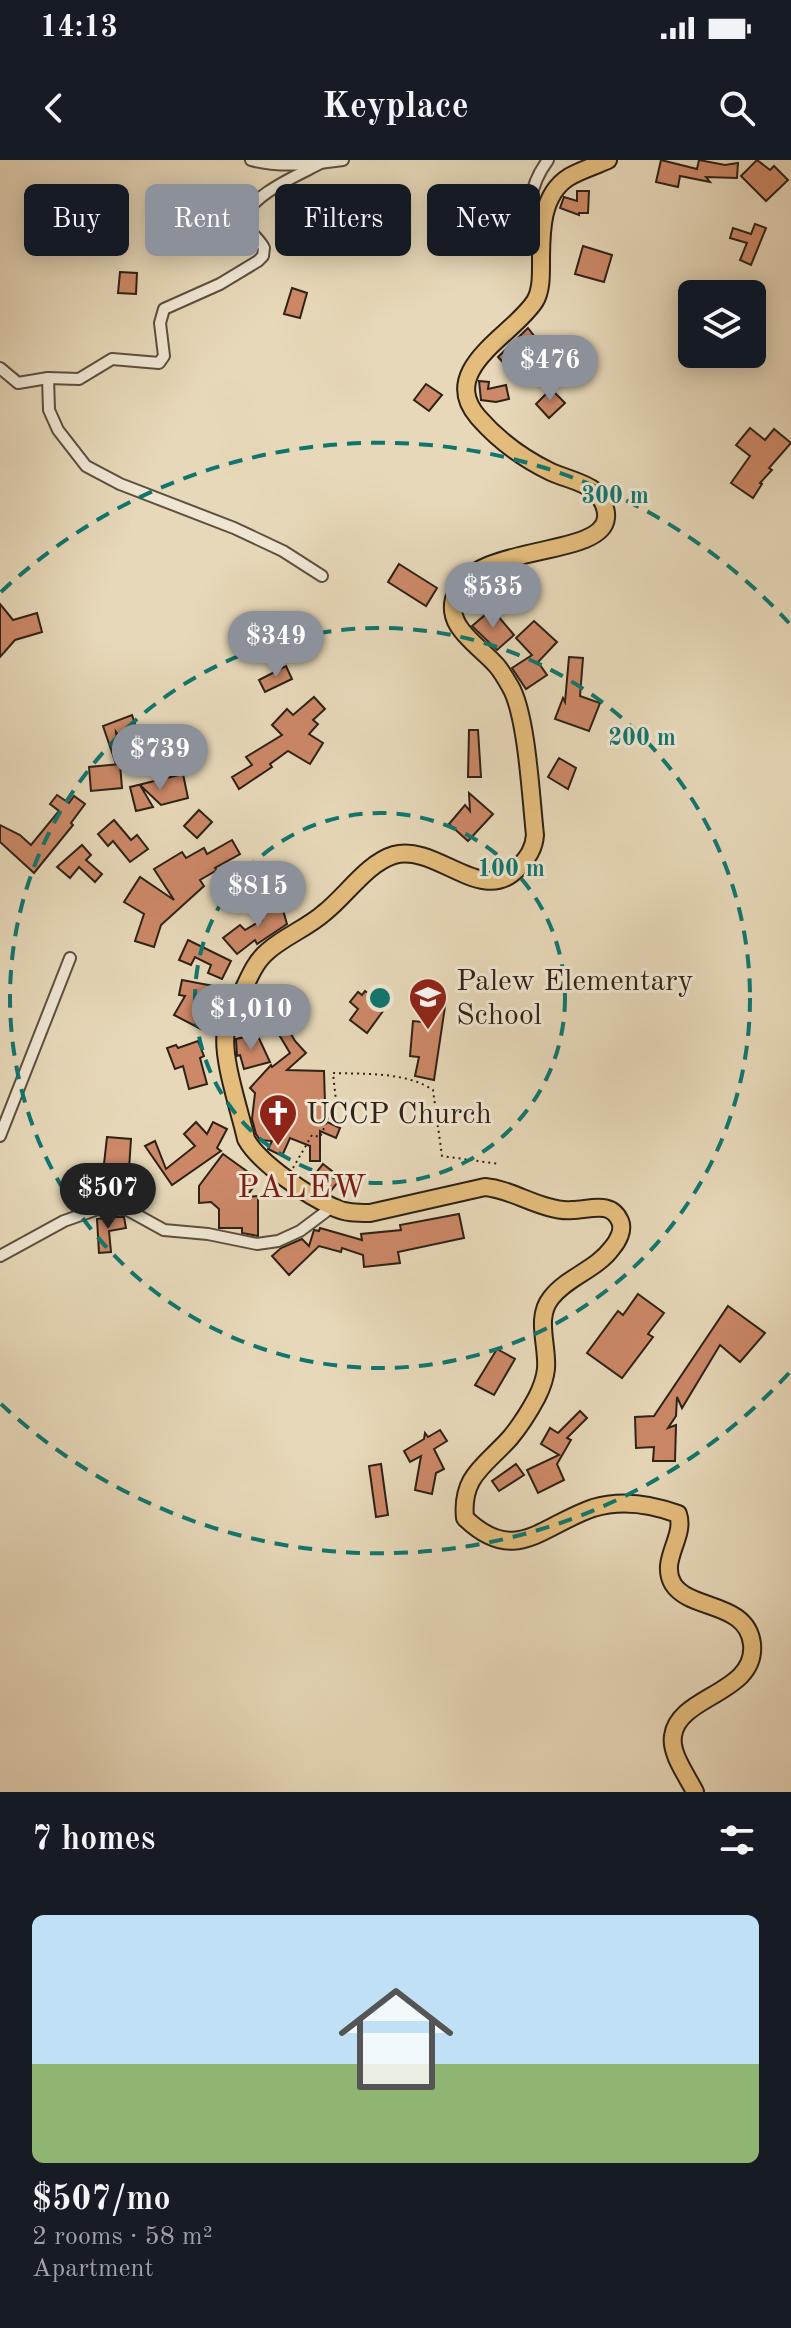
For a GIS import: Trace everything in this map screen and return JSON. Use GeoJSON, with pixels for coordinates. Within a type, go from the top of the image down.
{"type":"FeatureCollection","features":[{"type":"Feature","properties":{"kind":"main road"},"geometry":{"type":"LineString","coordinates":[[608,160],[568,178],[554,191],[543,221],[541,280],[537,299],[471,369],[466,387],[468,401],[478,416],[518,454],[548,471],[594,490],[606,508],[606,521],[600,531],[581,541],[481,567],[463,581],[451,609],[456,623],[498,667],[518,703],[535,835],[530,855],[512,875],[497,881],[471,877],[415,854],[395,855],[379,863],[323,914],[271,947],[255,967],[230,1016],[225,1041],[246,1139],[258,1157],[268,1165],[332,1207],[352,1213],[370,1213],[485,1187],[498,1188],[551,1208],[570,1211],[602,1207],[612,1209],[619,1218],[622,1225],[620,1236],[611,1250],[553,1294],[544,1308],[546,1370],[538,1395],[510,1438],[468,1484],[463,1501],[465,1518],[481,1533],[499,1542],[514,1542],[609,1504],[649,1504],[678,1514],[681,1521],[679,1532],[669,1561],[673,1583],[682,1593],[728,1612],[748,1631],[752,1642],[752,1654],[745,1670],[714,1697],[691,1709],[677,1724],[673,1736],[674,1749],[695,1792]]}},
{"type":"Feature","properties":{"kind":"street"},"geometry":{"type":"LineString","coordinates":[[251,160],[276,164],[343,160]]}},
{"type":"Feature","properties":{"kind":"street"},"geometry":{"type":"LineString","coordinates":[[541,252],[529,212],[542,168],[548,160]]}},
{"type":"Feature","properties":{"kind":"street"},"geometry":{"type":"LineString","coordinates":[[0,368],[18,383],[48,378],[79,379],[112,359],[155,364],[161,361],[164,352],[160,318],[164,309],[220,284],[258,261],[263,256],[264,248],[247,225],[251,209],[268,192],[321,163]]}},
{"type":"Feature","properties":{"kind":"street"},"geometry":{"type":"LineString","coordinates":[[48,378],[49,410],[58,430],[86,466],[120,484],[234,528],[283,551],[322,576]]}},
{"type":"Feature","properties":{"kind":"street"},"geometry":{"type":"LineString","coordinates":[[0,1136],[70,958]]}},
{"type":"Feature","properties":{"kind":"street"},"geometry":{"type":"LineString","coordinates":[[0,1256],[73,1217],[98,1209],[126,1209],[164,1230],[208,1234],[257,1244],[278,1241],[300,1231],[332,1207]]}},
{"type":"Feature","properties":{"kind":"path"},"geometry":{"type":"LineString","coordinates":[[291,1171],[312,1135],[320,1137],[336,1101],[333,1073],[421,1082],[433,1090],[442,1156],[499,1164]]}},
{"type":"Feature","properties":{"kind":"building"},"geometry":{"type":"Polygon","coordinates":[[[661,160],[697,169],[699,160],[725,165],[738,163],[737,178],[706,177],[710,182],[680,176],[678,187],[656,182],[661,160]]]}},
{"type":"Feature","properties":{"kind":"building"},"geometry":{"type":"Polygon","coordinates":[[[757,160],[770,170],[774,166],[788,180],[766,201],[741,176],[757,160]]]}},
{"type":"Feature","properties":{"kind":"building"},"geometry":{"type":"Polygon","coordinates":[[[577,191],[589,191],[588,213],[579,215],[560,208],[564,197],[577,201],[577,191]]]}},
{"type":"Feature","properties":{"kind":"building"},"geometry":{"type":"Polygon","coordinates":[[[755,224],[766,228],[751,265],[740,260],[747,243],[730,238],[733,228],[751,234],[755,224]]]}},
{"type":"Feature","properties":{"kind":"building"},"geometry":{"type":"Polygon","coordinates":[[[583,246],[612,255],[604,282],[575,274],[583,246]]]}},
{"type":"Feature","properties":{"kind":"building"},"geometry":{"type":"Polygon","coordinates":[[[120,272],[137,273],[136,294],[118,293],[120,272]]]}},
{"type":"Feature","properties":{"kind":"building"},"geometry":{"type":"Polygon","coordinates":[[[292,288],[307,293],[300,318],[284,314],[292,288]]]}},
{"type":"Feature","properties":{"kind":"building"},"geometry":{"type":"Polygon","coordinates":[[[528,328],[538,341],[525,351],[528,354],[511,371],[498,357],[528,328]]]}},
{"type":"Feature","properties":{"kind":"building"},"geometry":{"type":"Polygon","coordinates":[[[479,381],[489,382],[488,389],[506,385],[509,399],[496,402],[481,400],[479,381]]]}},
{"type":"Feature","properties":{"kind":"building"},"geometry":{"type":"Polygon","coordinates":[[[426,384],[442,395],[429,411],[414,400],[426,384]]]}},
{"type":"Feature","properties":{"kind":"building"},"geometry":{"type":"Polygon","coordinates":[[[551,389],[565,403],[549,418],[536,404],[551,389]]]}},
{"type":"Feature","properties":{"kind":"building"},"geometry":{"type":"Polygon","coordinates":[[[750,428],[765,440],[774,429],[791,443],[769,468],[772,470],[760,483],[753,498],[731,483],[750,456],[736,445],[750,428]]]}},
{"type":"Feature","properties":{"kind":"building"},"geometry":{"type":"Polygon","coordinates":[[[399,564],[437,588],[426,606],[388,582],[399,564]]]}},
{"type":"Feature","properties":{"kind":"building"},"geometry":{"type":"Polygon","coordinates":[[[0,604],[13,620],[37,613],[42,632],[15,640],[0,657],[0,604]]]}},
{"type":"Feature","properties":{"kind":"building"},"geometry":{"type":"Polygon","coordinates":[[[492,609],[514,635],[497,650],[472,626],[492,609]]]}},
{"type":"Feature","properties":{"kind":"building"},"geometry":{"type":"Polygon","coordinates":[[[534,621],[557,642],[538,662],[547,675],[526,689],[512,668],[532,655],[516,638],[534,621]]]}},
{"type":"Feature","properties":{"kind":"building"},"geometry":{"type":"Polygon","coordinates":[[[569,657],[583,658],[580,696],[600,703],[589,731],[555,719],[563,698],[565,702],[569,657]]]}},
{"type":"Feature","properties":{"kind":"building"},"geometry":{"type":"Polygon","coordinates":[[[286,666],[292,679],[265,692],[259,680],[286,666]]]}},
{"type":"Feature","properties":{"kind":"building"},"geometry":{"type":"Polygon","coordinates":[[[314,697],[325,709],[313,720],[318,724],[309,734],[323,743],[310,764],[288,751],[270,764],[272,767],[239,789],[232,777],[252,765],[246,757],[282,735],[272,725],[287,709],[293,715],[314,697]]]}},
{"type":"Feature","properties":{"kind":"building"},"geometry":{"type":"Polygon","coordinates":[[[132,715],[139,736],[123,742],[116,732],[119,763],[116,764],[103,726],[132,715]]]}},
{"type":"Feature","properties":{"kind":"building"},"geometry":{"type":"Polygon","coordinates":[[[469,730],[478,730],[481,777],[468,777],[469,730]]]}},
{"type":"Feature","properties":{"kind":"building"},"geometry":{"type":"Polygon","coordinates":[[[173,741],[180,756],[142,774],[136,764],[159,751],[157,748],[173,741]]]}},
{"type":"Feature","properties":{"kind":"building"},"geometry":{"type":"Polygon","coordinates":[[[559,758],[576,768],[568,789],[548,777],[559,758]]]}},
{"type":"Feature","properties":{"kind":"building"},"geometry":{"type":"Polygon","coordinates":[[[120,764],[122,788],[91,791],[89,767],[120,764]]]}},
{"type":"Feature","properties":{"kind":"building"},"geometry":{"type":"Polygon","coordinates":[[[183,774],[188,798],[161,805],[140,785],[153,807],[136,811],[130,787],[183,774]]]}},
{"type":"Feature","properties":{"kind":"building"},"geometry":{"type":"Polygon","coordinates":[[[469,793],[493,814],[468,841],[449,824],[465,805],[470,811],[469,793]]]}},
{"type":"Feature","properties":{"kind":"building"},"geometry":{"type":"Polygon","coordinates":[[[57,795],[69,803],[74,796],[85,804],[71,823],[73,825],[34,873],[0,842],[0,825],[20,835],[31,845],[59,811],[50,804],[57,795]]]}},
{"type":"Feature","properties":{"kind":"building"},"geometry":{"type":"Polygon","coordinates":[[[199,810],[212,822],[197,838],[184,826],[199,810]]]}},
{"type":"Feature","properties":{"kind":"building"},"geometry":{"type":"Polygon","coordinates":[[[114,820],[131,840],[137,835],[148,849],[130,862],[113,841],[108,846],[98,834],[114,820]]]}},
{"type":"Feature","properties":{"kind":"building"},"geometry":{"type":"Polygon","coordinates":[[[232,840],[240,854],[200,880],[204,886],[161,925],[154,947],[135,941],[144,914],[124,902],[140,877],[174,900],[154,869],[182,852],[186,858],[204,848],[207,854],[232,840]]]}},
{"type":"Feature","properties":{"kind":"building"},"geometry":{"type":"Polygon","coordinates":[[[82,845],[91,855],[86,860],[102,874],[95,882],[79,867],[70,878],[57,867],[82,845]]]}},
{"type":"Feature","properties":{"kind":"building"},"geometry":{"type":"Polygon","coordinates":[[[281,903],[287,924],[257,944],[255,940],[237,954],[223,938],[240,925],[245,930],[262,920],[259,909],[281,903]]]}},
{"type":"Feature","properties":{"kind":"building"},"geometry":{"type":"Polygon","coordinates":[[[188,940],[231,961],[222,979],[208,973],[211,965],[195,957],[191,965],[179,960],[188,940]]]}},
{"type":"Feature","properties":{"kind":"building"},"geometry":{"type":"Polygon","coordinates":[[[182,980],[219,987],[201,1029],[174,1015],[185,996],[179,995],[182,980]]]}},
{"type":"Feature","properties":{"kind":"building"},"geometry":{"type":"Polygon","coordinates":[[[435,990],[446,1000],[434,1080],[415,1076],[419,1057],[410,1056],[413,1021],[422,1022],[425,1000],[435,990]]]}},
{"type":"Feature","properties":{"kind":"building"},"geometry":{"type":"Polygon","coordinates":[[[365,991],[386,1007],[367,1033],[350,1020],[358,1009],[350,1002],[358,992],[362,995],[365,991]]]}},
{"type":"Feature","properties":{"kind":"building"},"geometry":{"type":"Polygon","coordinates":[[[250,1000],[274,1009],[267,1030],[248,1024],[249,1021],[242,1017],[250,1000]]]}},
{"type":"Feature","properties":{"kind":"building"},"geometry":{"type":"Polygon","coordinates":[[[284,1022],[306,1053],[287,1070],[324,1071],[325,1103],[329,1112],[325,1121],[340,1128],[336,1138],[320,1131],[320,1161],[310,1161],[310,1146],[290,1138],[282,1156],[268,1149],[272,1141],[260,1140],[252,1119],[255,1093],[250,1088],[271,1065],[290,1053],[275,1028],[284,1022]]]}},
{"type":"Feature","properties":{"kind":"building"},"geometry":{"type":"Polygon","coordinates":[[[257,1034],[270,1062],[244,1069],[240,1055],[237,1056],[236,1039],[257,1034]]]}},
{"type":"Feature","properties":{"kind":"building"},"geometry":{"type":"Polygon","coordinates":[[[198,1041],[204,1056],[200,1058],[207,1084],[189,1089],[183,1066],[175,1069],[167,1048],[176,1045],[178,1048],[198,1041]]]}},
{"type":"Feature","properties":{"kind":"building"},"geometry":{"type":"Polygon","coordinates":[[[196,1122],[207,1134],[213,1122],[227,1129],[217,1148],[221,1151],[172,1185],[145,1146],[155,1141],[166,1169],[195,1146],[184,1134],[196,1122]]]}},
{"type":"Feature","properties":{"kind":"building"},"geometry":{"type":"Polygon","coordinates":[[[107,1137],[131,1139],[129,1169],[104,1164],[107,1137]]]}},
{"type":"Feature","properties":{"kind":"building"},"geometry":{"type":"Polygon","coordinates":[[[223,1154],[259,1180],[246,1197],[258,1196],[258,1236],[242,1233],[242,1228],[219,1228],[219,1209],[211,1202],[199,1203],[199,1186],[223,1154]]]}},
{"type":"Feature","properties":{"kind":"building"},"geometry":{"type":"Polygon","coordinates":[[[323,1164],[341,1178],[330,1192],[312,1178],[323,1164]]]}},
{"type":"Feature","properties":{"kind":"building"},"geometry":{"type":"Polygon","coordinates":[[[459,1214],[464,1238],[398,1252],[400,1263],[364,1267],[363,1255],[342,1248],[341,1252],[319,1246],[289,1275],[272,1256],[281,1248],[302,1239],[309,1246],[314,1230],[319,1231],[320,1228],[362,1240],[361,1234],[401,1230],[400,1225],[459,1214]]]}},
{"type":"Feature","properties":{"kind":"building"},"geometry":{"type":"Polygon","coordinates":[[[124,1217],[126,1228],[109,1231],[111,1252],[99,1253],[97,1219],[124,1217]]]}},
{"type":"Feature","properties":{"kind":"building"},"geometry":{"type":"Polygon","coordinates":[[[638,1294],[664,1313],[648,1334],[653,1337],[622,1378],[587,1353],[618,1311],[623,1315],[638,1294]]]}},
{"type":"Feature","properties":{"kind":"building"},"geometry":{"type":"Polygon","coordinates":[[[728,1306],[765,1333],[740,1362],[720,1345],[682,1408],[677,1397],[676,1416],[668,1428],[676,1425],[675,1461],[653,1461],[654,1447],[636,1448],[635,1417],[654,1416],[728,1306]]]}},
{"type":"Feature","properties":{"kind":"building"},"geometry":{"type":"Polygon","coordinates":[[[497,1349],[515,1359],[494,1395],[475,1385],[497,1349]]]}},
{"type":"Feature","properties":{"kind":"building"},"geometry":{"type":"Polygon","coordinates":[[[580,1411],[587,1418],[567,1438],[571,1440],[557,1464],[564,1480],[538,1493],[527,1470],[559,1455],[541,1444],[550,1428],[558,1433],[580,1411]]]}},
{"type":"Feature","properties":{"kind":"building"},"geometry":{"type":"Polygon","coordinates":[[[440,1430],[447,1441],[434,1449],[444,1469],[436,1473],[432,1494],[415,1490],[421,1456],[410,1462],[404,1451],[424,1439],[425,1433],[428,1437],[440,1430]]]}},
{"type":"Feature","properties":{"kind":"building"},"geometry":{"type":"Polygon","coordinates":[[[381,1464],[388,1515],[376,1517],[369,1466],[381,1464]]]}},
{"type":"Feature","properties":{"kind":"building"},"geometry":{"type":"Polygon","coordinates":[[[516,1464],[524,1475],[499,1491],[492,1481],[516,1464]]]}},
{"type":"Feature","properties":{"kind":"place","name":"Palew Elementary School"},"geometry":{"type":"Point","coordinates":[428,1031]}},
{"type":"Feature","properties":{"kind":"place","name":"UCCP Church"},"geometry":{"type":"Point","coordinates":[278,1147]}},
{"type":"Feature","properties":{"kind":"district","name":"PALEW"},"geometry":{"type":"Point","coordinates":[303,1186]}}]}
